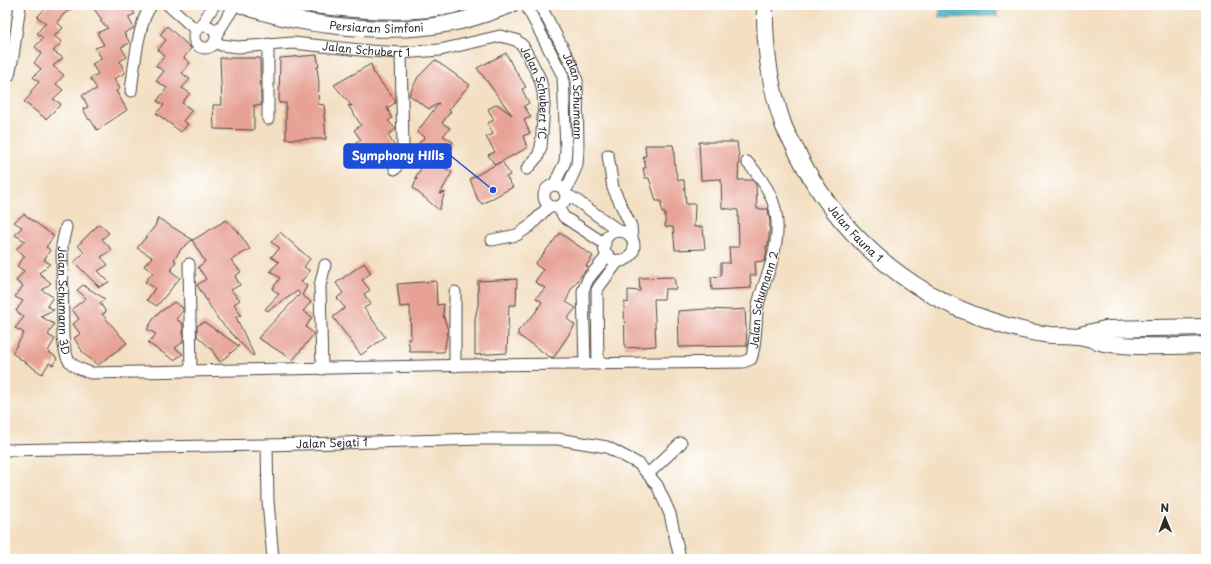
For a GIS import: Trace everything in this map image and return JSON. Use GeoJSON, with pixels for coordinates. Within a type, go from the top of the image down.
{"type":"FeatureCollection","features":[{"type":"Feature","properties":{"kind":"street"},"geometry":{"type":"LineString","coordinates":[[9,75],[20,5]]}},
{"type":"Feature","properties":{"kind":"street"},"geometry":{"type":"LineString","coordinates":[[131,91],[142,27],[147,12],[152,5]]}},
{"type":"Feature","properties":{"kind":"street"},"geometry":{"type":"LineString","coordinates":[[168,5],[199,28],[210,27],[214,30],[216,38]]}},
{"type":"Feature","properties":{"kind":"street"},"geometry":{"type":"LineString","coordinates":[[214,5],[195,33],[194,40],[198,46],[204,48],[208,48],[214,44],[235,5]]}},
{"type":"Feature","properties":{"kind":"street","name":"Persiaran Simfoni"},"geometry":{"type":"LineString","coordinates":[[242,5],[279,17],[308,22],[361,28],[393,28],[424,27],[445,24],[473,18],[510,5]]}},
{"type":"Feature","properties":{"kind":"street","name":"Persiaran Simfoni"},"geometry":{"type":"LineString","coordinates":[[314,5],[347,9],[379,10],[439,8],[454,5]]}},
{"type":"Feature","properties":{"kind":"street","name":"Jalan Schumann"},"geometry":{"type":"LineString","coordinates":[[526,5],[563,76],[565,162],[554,185],[549,186],[544,192],[544,200],[554,206]]}},
{"type":"Feature","properties":{"kind":"street","name":"Jalan Schumann"},"geometry":{"type":"LineString","coordinates":[[492,240],[517,235],[554,206],[564,203],[565,193],[577,164],[578,142],[576,72],[540,5]]}},
{"type":"Feature","properties":{"kind":"street","name":"Jalan Fauna 1"},"geometry":{"type":"LineString","coordinates":[[765,5],[765,22],[772,85],[784,125],[807,172],[832,208],[868,249],[896,271],[921,288],[953,306],[988,320],[1023,330],[1051,335],[1078,336],[1104,343],[1169,346],[1206,345]]}},
{"type":"Feature","properties":{"kind":"street","name":"Jalan Schubert 1"},"geometry":{"type":"LineString","coordinates":[[216,38],[221,44],[238,47],[293,42],[370,52],[401,53],[440,50],[500,36],[516,40]]}},
{"type":"Feature","properties":{"kind":"street","name":"Jalan Schubert 1C"},"geometry":{"type":"LineString","coordinates":[[516,40],[526,51],[540,79],[543,92],[544,105],[540,147],[538,156],[527,169]]}},
{"type":"Feature","properties":{"kind":"street"},"geometry":{"type":"LineString","coordinates":[[268,44],[268,119]]}},
{"type":"Feature","properties":{"kind":"street"},"geometry":{"type":"LineString","coordinates":[[395,169],[401,156],[402,147],[401,53]]}},
{"type":"Feature","properties":{"kind":"street"},"geometry":{"type":"LineString","coordinates":[[554,206],[564,217],[606,249],[613,259],[619,260],[627,258],[631,255],[634,246],[631,226],[613,188],[608,155]]}},
{"type":"Feature","properties":{"kind":"street","name":"Jalan Schumann 2"},"geometry":{"type":"LineString","coordinates":[[591,364],[743,362],[751,359],[754,351],[758,307],[776,248],[777,231],[776,210],[772,196],[759,175],[747,162]]}},
{"type":"Feature","properties":{"kind":"street"},"geometry":{"type":"LineString","coordinates":[[554,185],[560,187],[565,193],[619,231],[628,234],[632,239]]}},
{"type":"Feature","properties":{"kind":"street","name":"Jalan Schumann 3D"},"geometry":{"type":"LineString","coordinates":[[66,227],[62,245],[63,337],[67,360],[78,369],[90,373],[191,371]]}},
{"type":"Feature","properties":{"kind":"street"},"geometry":{"type":"LineString","coordinates":[[591,364],[583,291],[588,279],[606,249],[608,236],[611,233],[619,231]]}},
{"type":"Feature","properties":{"kind":"street"},"geometry":{"type":"LineString","coordinates":[[591,364],[597,290],[619,260]]}},
{"type":"Feature","properties":{"kind":"street"},"geometry":{"type":"LineString","coordinates":[[189,264],[191,371],[591,364]]}},
{"type":"Feature","properties":{"kind":"street"},"geometry":{"type":"LineString","coordinates":[[322,369],[320,286],[325,266]]}},
{"type":"Feature","properties":{"kind":"street"},"geometry":{"type":"LineString","coordinates":[[583,291],[597,290]]}},
{"type":"Feature","properties":{"kind":"street"},"geometry":{"type":"LineString","coordinates":[[455,292],[455,366]]}},
{"type":"Feature","properties":{"kind":"street","name":"Jalan Fauna 1"},"geometry":{"type":"LineString","coordinates":[[1078,336],[1105,329],[1206,328]]}},
{"type":"Feature","properties":{"kind":"street","name":"Jalan Sejati 1"},"geometry":{"type":"LineString","coordinates":[[5,450],[481,439],[558,439],[607,446],[639,464],[657,485],[670,514],[679,559]]}},
{"type":"Feature","properties":{"kind":"street"},"geometry":{"type":"LineString","coordinates":[[648,474],[681,443]]}},
{"type":"Feature","properties":{"kind":"street"},"geometry":{"type":"LineString","coordinates":[[267,445],[268,501],[273,559]]}},
{"type":"Feature","properties":{"kind":"water"},"geometry":{"type":"Polygon","coordinates":[[[997,5],[997,16],[940,18],[940,6],[997,5]]]}},
{"type":"Feature","properties":{"kind":"building"},"geometry":{"type":"Polygon","coordinates":[[[49,5],[77,5],[64,14],[57,22],[63,28],[54,36],[62,42],[53,51],[63,58],[53,66],[64,75],[56,84],[63,90],[53,99],[61,104],[46,119],[24,102],[39,82],[33,77],[41,69],[34,63],[42,53],[35,47],[43,38],[37,33],[46,23],[37,17],[49,5]]]}},
{"type":"Feature","properties":{"kind":"building"},"geometry":{"type":"Polygon","coordinates":[[[103,5],[129,5],[135,14],[128,17],[134,28],[124,33],[130,43],[121,47],[127,57],[120,61],[125,73],[114,79],[120,89],[116,91],[127,110],[97,130],[83,109],[88,107],[82,95],[97,89],[90,78],[98,74],[92,64],[102,59],[95,48],[104,45],[97,33],[108,28],[100,21],[102,20],[94,9],[103,5]]]}},
{"type":"Feature","properties":{"kind":"building"},"geometry":{"type":"Polygon","coordinates":[[[167,26],[191,48],[184,58],[190,63],[182,73],[190,79],[182,88],[190,93],[182,103],[192,110],[183,121],[188,124],[181,132],[156,113],[164,105],[157,101],[167,88],[156,81],[164,71],[156,66],[165,56],[158,50],[166,40],[160,35],[167,26]]]}},
{"type":"Feature","properties":{"kind":"building"},"geometry":{"type":"Polygon","coordinates":[[[506,53],[526,87],[522,89],[529,103],[524,106],[531,117],[524,120],[530,133],[523,136],[527,148],[495,165],[488,155],[495,152],[486,137],[493,134],[488,123],[494,120],[488,109],[497,104],[512,115],[477,68],[506,53]]]}},
{"type":"Feature","properties":{"kind":"building"},"geometry":{"type":"Polygon","coordinates":[[[317,55],[319,67],[317,67],[319,84],[318,104],[324,105],[326,139],[286,139],[286,103],[279,103],[280,58],[317,55]]]}},
{"type":"Feature","properties":{"kind":"building"},"geometry":{"type":"Polygon","coordinates":[[[220,58],[260,58],[261,106],[254,105],[254,130],[214,129],[213,105],[222,105],[220,58]]]}},
{"type":"Feature","properties":{"kind":"building"},"geometry":{"type":"Polygon","coordinates":[[[435,60],[470,85],[449,110],[451,111],[442,123],[450,128],[443,136],[453,142],[447,155],[451,157],[443,167],[452,172],[440,194],[445,192],[439,210],[413,188],[417,178],[415,178],[423,165],[417,161],[423,151],[416,146],[425,137],[417,132],[439,103],[429,109],[409,95],[418,77],[435,60]]]}},
{"type":"Feature","properties":{"kind":"building"},"geometry":{"type":"Polygon","coordinates":[[[371,64],[374,74],[395,100],[395,103],[387,108],[392,118],[388,121],[396,129],[388,135],[395,147],[365,168],[357,159],[363,155],[356,143],[361,140],[354,130],[361,125],[348,105],[352,106],[334,85],[371,64]]]}},
{"type":"Feature","properties":{"kind":"building"},"geometry":{"type":"Polygon","coordinates":[[[699,142],[737,142],[739,158],[738,180],[753,180],[756,185],[757,209],[768,209],[770,222],[768,246],[766,246],[767,253],[765,261],[755,262],[756,275],[750,275],[751,288],[712,290],[711,277],[721,276],[721,263],[730,263],[729,247],[739,247],[738,210],[722,208],[721,179],[701,180],[699,142]]]}},
{"type":"Feature","properties":{"kind":"building"},"geometry":{"type":"Polygon","coordinates":[[[645,145],[673,145],[675,154],[675,168],[678,180],[684,180],[686,204],[695,204],[694,227],[703,227],[705,249],[675,250],[673,227],[665,227],[665,213],[662,213],[661,201],[656,201],[649,178],[645,178],[643,168],[646,168],[643,156],[646,156],[645,145]]]}},
{"type":"Feature","properties":{"kind":"building"},"geometry":{"type":"Polygon","coordinates":[[[502,161],[510,175],[506,177],[513,187],[482,204],[478,200],[470,179],[502,161]]]}},
{"type":"Feature","properties":{"kind":"building"},"geometry":{"type":"Polygon","coordinates":[[[24,214],[54,236],[46,247],[50,250],[44,260],[50,264],[39,273],[51,283],[42,290],[53,297],[47,306],[54,310],[40,316],[54,324],[48,335],[55,339],[48,351],[57,358],[53,365],[49,363],[42,374],[12,353],[24,333],[15,328],[24,317],[16,311],[23,301],[15,297],[23,286],[16,281],[24,271],[17,266],[25,256],[16,249],[25,241],[15,235],[22,227],[14,222],[24,214]]]}},
{"type":"Feature","properties":{"kind":"building"},"geometry":{"type":"Polygon","coordinates":[[[158,218],[193,240],[226,220],[237,230],[250,249],[231,260],[241,272],[235,276],[240,285],[231,290],[240,300],[234,304],[241,315],[236,317],[254,355],[253,356],[218,319],[197,285],[206,279],[198,267],[205,262],[192,240],[181,249],[174,260],[176,261],[171,271],[180,278],[157,306],[147,300],[155,288],[145,282],[153,272],[144,266],[152,257],[137,248],[155,226],[158,218]]]}},
{"type":"Feature","properties":{"kind":"building"},"geometry":{"type":"Polygon","coordinates":[[[99,224],[109,233],[102,239],[112,250],[101,257],[108,265],[98,271],[109,282],[99,287],[74,262],[84,253],[78,245],[99,224]]]}},
{"type":"Feature","properties":{"kind":"building"},"geometry":{"type":"Polygon","coordinates":[[[280,232],[310,259],[304,267],[310,271],[301,282],[307,286],[302,295],[311,302],[303,311],[312,317],[306,327],[314,334],[293,360],[258,338],[300,294],[298,291],[267,311],[265,309],[279,294],[272,289],[280,278],[270,271],[279,262],[271,257],[280,248],[271,242],[280,232]]]}},
{"type":"Feature","properties":{"kind":"building"},"geometry":{"type":"Polygon","coordinates":[[[560,233],[593,256],[586,266],[588,267],[571,289],[566,302],[576,308],[567,319],[575,325],[554,357],[550,357],[518,335],[518,331],[535,313],[542,302],[536,298],[545,288],[535,282],[543,270],[535,264],[560,233]]]}},
{"type":"Feature","properties":{"kind":"building"},"geometry":{"type":"Polygon","coordinates":[[[364,263],[371,273],[362,280],[370,290],[364,294],[371,304],[364,308],[385,337],[361,355],[333,317],[345,308],[337,298],[343,293],[336,283],[364,263]]]}},
{"type":"Feature","properties":{"kind":"building"},"geometry":{"type":"Polygon","coordinates":[[[674,277],[676,289],[665,289],[664,299],[654,299],[656,346],[625,348],[624,302],[628,303],[628,290],[640,291],[639,278],[674,277]]]}},
{"type":"Feature","properties":{"kind":"building"},"geometry":{"type":"Polygon","coordinates":[[[517,279],[516,305],[509,305],[507,353],[475,355],[475,318],[478,305],[478,281],[517,279]]]}},
{"type":"Feature","properties":{"kind":"building"},"geometry":{"type":"Polygon","coordinates":[[[436,281],[437,305],[444,304],[443,315],[448,330],[444,352],[410,352],[408,339],[411,339],[410,306],[400,307],[397,284],[436,281]]]}},
{"type":"Feature","properties":{"kind":"building"},"geometry":{"type":"Polygon","coordinates":[[[83,285],[105,299],[100,303],[106,312],[102,314],[127,343],[98,365],[84,354],[74,338],[80,334],[73,324],[79,319],[72,309],[86,298],[77,290],[83,285]]]}},
{"type":"Feature","properties":{"kind":"building"},"geometry":{"type":"Polygon","coordinates":[[[174,302],[183,308],[183,311],[176,319],[183,324],[183,342],[175,348],[183,354],[174,360],[148,343],[156,334],[147,329],[156,315],[174,302]]]}},
{"type":"Feature","properties":{"kind":"building"},"geometry":{"type":"Polygon","coordinates":[[[745,309],[747,346],[679,347],[678,311],[745,309]]]}},
{"type":"Feature","properties":{"kind":"building"},"geometry":{"type":"Polygon","coordinates":[[[204,322],[239,346],[220,362],[211,349],[197,336],[197,326],[204,322]]]}},
{"type":"Feature","properties":{"kind":"place","name":"Symphony HIlls"},"geometry":{"type":"Point","coordinates":[493,190]}}]}
